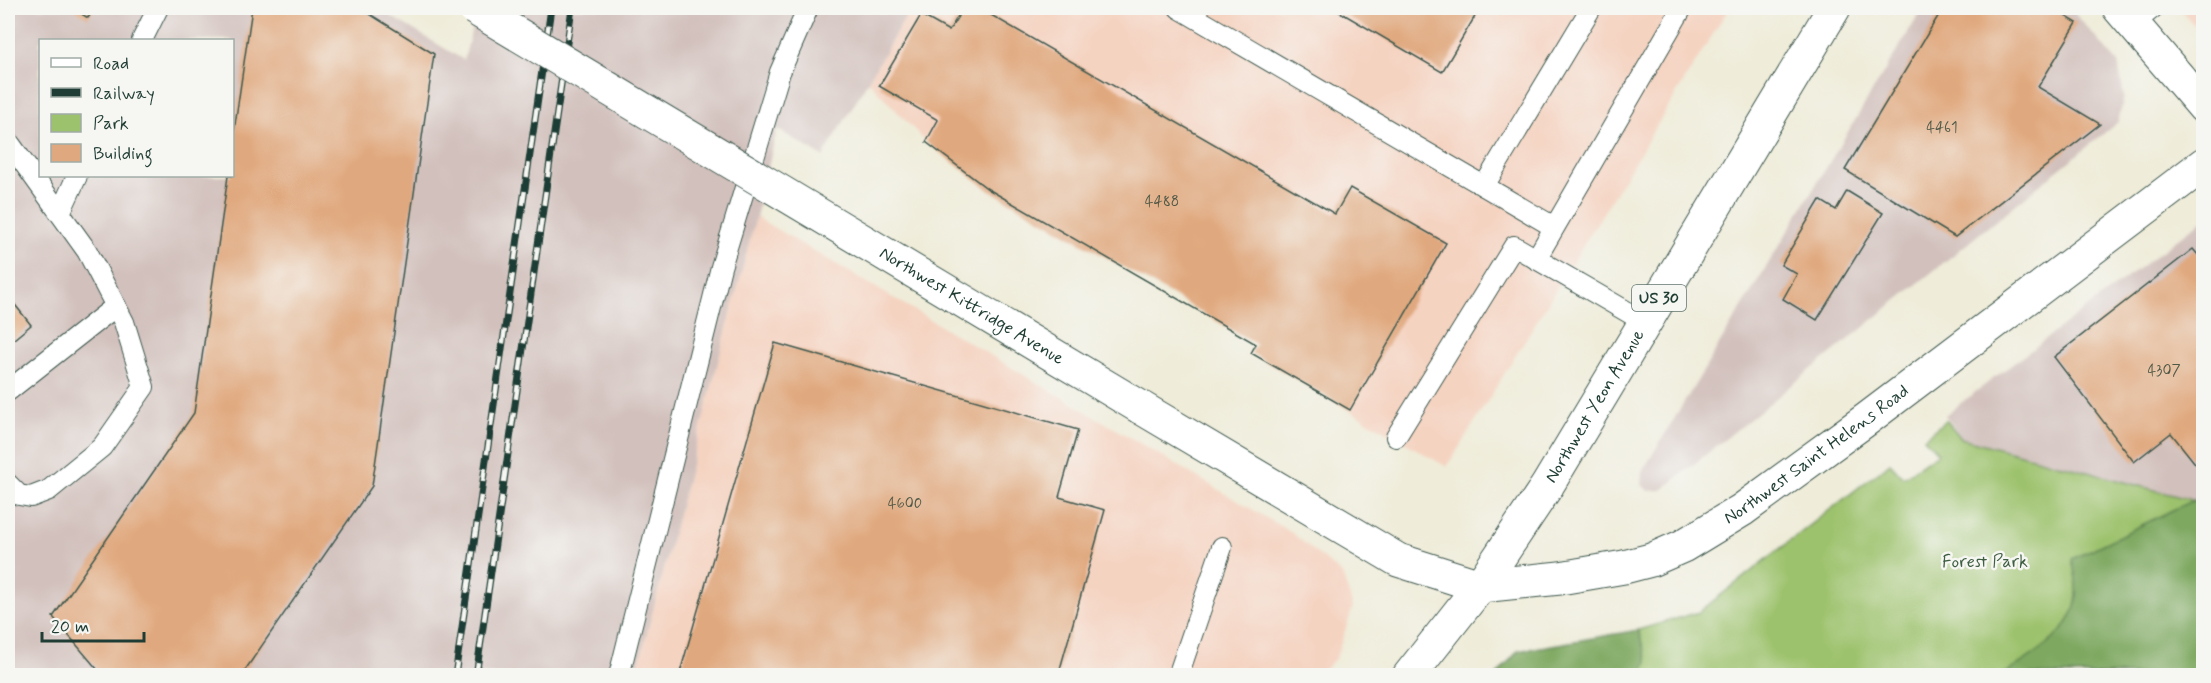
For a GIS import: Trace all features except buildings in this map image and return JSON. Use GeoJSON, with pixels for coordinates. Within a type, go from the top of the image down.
{"type":"FeatureCollection","features":[{"type":"Feature","properties":{"kind":"main road","name":"Northwest Kittridge Avenue"},"geometry":{"type":"LineString","coordinates":[[474,8],[1398,560],[1480,586]]}},
{"type":"Feature","properties":{"kind":"main road","name":"Northwest Yeon Avenue"},"geometry":{"type":"LineString","coordinates":[[1480,586],[1547,486],[1827,10]]}},
{"type":"Feature","properties":{"kind":"main road"},"geometry":{"type":"LineString","coordinates":[[2135,13],[2204,107]]}},
{"type":"Feature","properties":{"kind":"main road","name":"Northwest Saint Helens Road"},"geometry":{"type":"LineString","coordinates":[[1480,586],[1560,578],[1624,567],[1651,560],[1683,546],[1742,510],[1849,432],[2204,164]]}},
{"type":"Feature","properties":{"kind":"main road","name":"US 30"},"geometry":{"type":"LineString","coordinates":[[1409,675],[1480,586]]}},
{"type":"Feature","properties":{"kind":"lane"},"geometry":{"type":"LineString","coordinates":[[142,39],[158,8]]}},
{"type":"Feature","properties":{"kind":"lane"},"geometry":{"type":"LineString","coordinates":[[619,675],[721,267],[780,72],[808,8]]}},
{"type":"Feature","properties":{"kind":"lane"},"geometry":{"type":"LineString","coordinates":[[1179,8],[1554,227]]}},
{"type":"Feature","properties":{"kind":"lane"},"geometry":{"type":"LineString","coordinates":[[1484,186],[1591,8]]}},
{"type":"Feature","properties":{"kind":"lane"},"geometry":{"type":"LineString","coordinates":[[1536,259],[1682,8]]}},
{"type":"Feature","properties":{"kind":"lane"},"geometry":{"type":"LineString","coordinates":[[8,141],[87,251],[124,322],[144,387],[102,447],[49,490],[31,497],[19,495],[8,484]]}},
{"type":"Feature","properties":{"kind":"lane"},"geometry":{"type":"LineString","coordinates":[[60,213],[77,177]]}},
{"type":"Feature","properties":{"kind":"lane"},"geometry":{"type":"LineString","coordinates":[[1396,437],[1514,246],[1645,322]]}},
{"type":"Feature","properties":{"kind":"lane"},"geometry":{"type":"LineString","coordinates":[[8,391],[116,306]]}},
{"type":"Feature","properties":{"kind":"lane"},"geometry":{"type":"LineString","coordinates":[[1178,675],[1222,547]]}},
{"type":"Feature","properties":{"kind":"shaded area"},"geometry":{"type":"Polygon","coordinates":[[[8,8],[377,8],[464,60],[477,8],[911,8],[823,157],[777,129],[636,675],[8,675],[8,8]]]}},
{"type":"Feature","properties":{"kind":"shaded area"},"geometry":{"type":"Polygon","coordinates":[[[911,8],[1729,8],[1447,467],[1251,353],[1256,344],[988,189],[926,142],[868,81],[911,8]]]}},
{"type":"Feature","properties":{"kind":"shaded area"},"geometry":{"type":"Polygon","coordinates":[[[1923,8],[2070,8],[2118,63],[2124,97],[2118,122],[1662,490],[1648,491],[1641,484],[1642,472],[1923,8]]]}},
{"type":"Feature","properties":{"kind":"shaded area"},"geometry":{"type":"Polygon","coordinates":[[[2179,8],[2203,8],[2203,32],[2189,20],[2179,8]]]}},
{"type":"Feature","properties":{"kind":"shaded area"},"geometry":{"type":"Polygon","coordinates":[[[756,217],[1292,533],[1342,574],[1353,607],[1336,658],[1319,675],[636,676],[756,217]]]}},
{"type":"Feature","properties":{"kind":"shaded area"},"geometry":{"type":"Polygon","coordinates":[[[2203,220],[2203,503],[1962,438],[1945,415],[2203,220]]]}},
{"type":"Feature","properties":{"kind":"green space","name":"Forest Park"},"geometry":{"type":"Polygon","coordinates":[[[1946,420],[1961,438],[2203,503],[2203,675],[1612,676],[1644,651],[1638,630],[1699,612],[1890,463],[1903,477],[1938,453],[1924,438],[1946,420]]]}},
{"type":"Feature","properties":{"kind":"green space"},"geometry":{"type":"Polygon","coordinates":[[[2203,498],[2203,675],[2003,675],[2051,641],[2070,619],[2077,591],[2072,559],[2189,502],[2203,498]]]}},
{"type":"Feature","properties":{"kind":"green space"},"geometry":{"type":"Polygon","coordinates":[[[1638,630],[1647,661],[1641,675],[1497,675],[1518,651],[1638,630]]]}},
{"type":"Feature","properties":{"kind":"railway"},"geometry":{"type":"LineString","coordinates":[[455,676],[551,8]]}},
{"type":"Feature","properties":{"kind":"railway"},"geometry":{"type":"LineString","coordinates":[[476,676],[572,8]]}}]}
